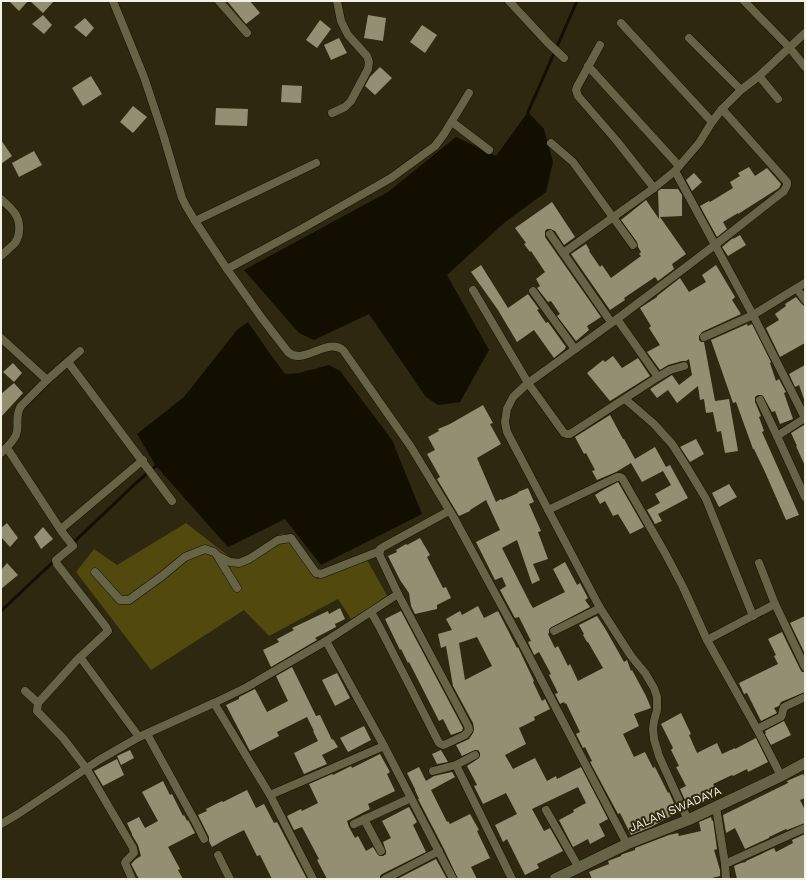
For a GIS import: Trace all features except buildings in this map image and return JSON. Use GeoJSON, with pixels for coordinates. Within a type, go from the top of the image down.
{"type":"FeatureCollection","features":[{"type":"Feature","properties":{"kind":"street"},"geometry":{"type":"LineString","coordinates":[[113,1],[144,77],[182,198],[195,221],[226,269],[291,355],[300,356],[333,346],[337,346],[343,350],[411,447],[450,511],[627,844]]}},
{"type":"Feature","properties":{"kind":"street"},"geometry":{"type":"LineString","coordinates":[[219,1],[247,33]]}},
{"type":"Feature","properties":{"kind":"street"},"geometry":{"type":"LineString","coordinates":[[332,113],[345,107],[351,101],[368,69],[369,62],[367,56],[348,35],[341,21],[337,1]]}},
{"type":"Feature","properties":{"kind":"street"},"geometry":{"type":"LineString","coordinates":[[509,1],[564,58]]}},
{"type":"Feature","properties":{"kind":"street"},"geometry":{"type":"LineString","coordinates":[[744,1],[789,47],[805,66]]}},
{"type":"Feature","properties":{"kind":"street"},"geometry":{"type":"LineString","coordinates":[[620,24],[712,122]]}},
{"type":"Feature","properties":{"kind":"street"},"geometry":{"type":"LineString","coordinates":[[563,253],[654,188],[677,168],[699,144],[712,122],[722,109],[805,33]]}},
{"type":"Feature","properties":{"kind":"street"},"geometry":{"type":"LineString","coordinates":[[689,38],[741,90]]}},
{"type":"Feature","properties":{"kind":"street"},"geometry":{"type":"LineString","coordinates":[[600,45],[577,87],[576,90],[578,96],[616,140],[654,188]]}},
{"type":"Feature","properties":{"kind":"street"},"geometry":{"type":"LineString","coordinates":[[588,66],[677,168],[715,245],[753,315],[805,418],[777,436]]}},
{"type":"Feature","properties":{"kind":"street"},"geometry":{"type":"LineString","coordinates":[[759,76],[778,99]]}},
{"type":"Feature","properties":{"kind":"street"},"geometry":{"type":"LineString","coordinates":[[226,269],[303,228],[391,178],[435,146],[452,122],[469,93]]}},
{"type":"Feature","properties":{"kind":"street"},"geometry":{"type":"LineString","coordinates":[[688,820],[659,756],[654,739],[652,729],[657,710],[657,697],[654,688],[600,608],[507,432],[505,422],[507,409],[513,397],[528,383],[715,245],[784,191],[787,182],[722,109]]}},
{"type":"Feature","properties":{"kind":"street"},"geometry":{"type":"LineString","coordinates":[[452,122],[489,150]]}},
{"type":"Feature","properties":{"kind":"street"},"geometry":{"type":"LineString","coordinates":[[551,143],[573,162],[633,245]]}},
{"type":"Feature","properties":{"kind":"street"},"geometry":{"type":"LineString","coordinates":[[195,221],[316,163]]}},
{"type":"Feature","properties":{"kind":"street"},"geometry":{"type":"LineString","coordinates":[[1,199],[14,210],[19,224],[19,232],[16,242],[1,256]]}},
{"type":"Feature","properties":{"kind":"street"},"geometry":{"type":"LineString","coordinates":[[550,234],[658,377]]}},
{"type":"Feature","properties":{"kind":"street"},"geometry":{"type":"LineString","coordinates":[[704,337],[753,315],[805,283]]}},
{"type":"Feature","properties":{"kind":"street"},"geometry":{"type":"LineString","coordinates":[[797,289],[805,300]]}},
{"type":"Feature","properties":{"kind":"street"},"geometry":{"type":"LineString","coordinates":[[473,290],[528,383],[564,433],[570,434],[658,377],[670,370],[684,366]]}},
{"type":"Feature","properties":{"kind":"street"},"geometry":{"type":"LineString","coordinates":[[533,291],[574,348]]}},
{"type":"Feature","properties":{"kind":"street"},"geometry":{"type":"LineString","coordinates":[[1,338],[47,380]]}},
{"type":"Feature","properties":{"kind":"street"},"geometry":{"type":"LineString","coordinates":[[80,351],[47,380],[21,406],[17,416],[16,436],[4,451],[73,545],[73,547],[56,560],[56,563],[108,630],[80,657],[38,703],[37,711],[74,750],[133,848],[134,852],[125,863],[132,879]]}},
{"type":"Feature","properties":{"kind":"street"},"geometry":{"type":"LineString","coordinates":[[68,362],[172,501]]}},
{"type":"Feature","properties":{"kind":"street"},"geometry":{"type":"LineString","coordinates":[[625,399],[654,424],[672,444],[692,475],[706,499],[753,616]]}},
{"type":"Feature","properties":{"kind":"street"},"geometry":{"type":"LineString","coordinates":[[760,400],[805,497]]}},
{"type":"Feature","properties":{"kind":"street"},"geometry":{"type":"LineString","coordinates":[[62,530],[144,462]]}},
{"type":"Feature","properties":{"kind":"street"},"geometry":{"type":"LineString","coordinates":[[548,510],[617,477],[620,477],[623,480],[665,553],[683,587],[707,640],[757,729],[781,776]]}},
{"type":"Feature","properties":{"kind":"street"},"geometry":{"type":"LineString","coordinates":[[218,556],[230,562],[239,563],[249,559],[278,540],[291,538],[316,573],[321,574],[380,551],[383,546],[450,511]]}},
{"type":"Feature","properties":{"kind":"street"},"geometry":{"type":"LineString","coordinates":[[95,572],[120,600],[129,600],[185,557],[205,550],[214,552],[218,556],[237,588]]}},
{"type":"Feature","properties":{"kind":"street"},"geometry":{"type":"LineString","coordinates":[[371,612],[439,743],[443,745],[465,735],[469,730],[468,726],[398,594],[381,558],[380,551]]}},
{"type":"Feature","properties":{"kind":"street"},"geometry":{"type":"LineString","coordinates":[[759,563],[775,604],[805,667]]}},
{"type":"Feature","properties":{"kind":"street"},"geometry":{"type":"LineString","coordinates":[[1,824],[86,768],[139,737],[247,687],[326,641],[398,594]]}},
{"type":"Feature","properties":{"kind":"street"},"geometry":{"type":"LineString","coordinates":[[707,640],[775,604]]}},
{"type":"Feature","properties":{"kind":"street"},"geometry":{"type":"LineString","coordinates":[[554,631],[600,608]]}},
{"type":"Feature","properties":{"kind":"street"},"geometry":{"type":"LineString","coordinates":[[326,641],[384,746],[453,879]]}},
{"type":"Feature","properties":{"kind":"street"},"geometry":{"type":"LineString","coordinates":[[80,657],[139,737]]}},
{"type":"Feature","properties":{"kind":"street"},"geometry":{"type":"LineString","coordinates":[[25,691],[38,703]]}},
{"type":"Feature","properties":{"kind":"street"},"geometry":{"type":"LineString","coordinates":[[757,729],[781,717],[784,707],[805,697]]}},
{"type":"Feature","properties":{"kind":"street"},"geometry":{"type":"LineString","coordinates":[[214,703],[270,795],[313,879]]}},
{"type":"Feature","properties":{"kind":"street"},"geometry":{"type":"LineString","coordinates":[[147,734],[204,839]]}},
{"type":"Feature","properties":{"kind":"street"},"geometry":{"type":"LineString","coordinates":[[270,795],[384,746]]}},
{"type":"Feature","properties":{"kind":"street"},"geometry":{"type":"LineString","coordinates":[[433,771],[456,765],[475,755]]}},
{"type":"Feature","properties":{"kind":"street","name":"JALAN SWADAYA"},"geometry":{"type":"LineString","coordinates":[[555,879],[627,844],[688,820],[805,764]]}},
{"type":"Feature","properties":{"kind":"street"},"geometry":{"type":"LineString","coordinates":[[456,765],[512,879]]}},
{"type":"Feature","properties":{"kind":"street"},"geometry":{"type":"LineString","coordinates":[[354,824],[411,798]]}},
{"type":"Feature","properties":{"kind":"street"},"geometry":{"type":"LineString","coordinates":[[716,807],[726,879]]}},
{"type":"Feature","properties":{"kind":"street"},"geometry":{"type":"LineString","coordinates":[[546,810],[579,868]]}},
{"type":"Feature","properties":{"kind":"street"},"geometry":{"type":"LineString","coordinates":[[364,819],[381,851]]}},
{"type":"Feature","properties":{"kind":"street"},"geometry":{"type":"LineString","coordinates":[[725,864],[805,828]]}},
{"type":"Feature","properties":{"kind":"street"},"geometry":{"type":"LineString","coordinates":[[385,879],[439,851]]}},
{"type":"Feature","properties":{"kind":"street"},"geometry":{"type":"LineString","coordinates":[[218,855],[230,879]]}},
{"type":"Feature","properties":{"kind":"shaded area"},"geometry":{"type":"Polygon","coordinates":[[[528,112],[544,129],[553,162],[546,192],[504,223],[447,275],[489,350],[460,402],[438,405],[426,397],[369,314],[314,340],[299,333],[244,270],[388,192],[456,137],[496,156],[528,112]]]}},
{"type":"Feature","properties":{"kind":"shaded area"},"geometry":{"type":"Polygon","coordinates":[[[248,322],[285,374],[299,373],[329,365],[340,371],[392,440],[422,514],[321,565],[285,519],[228,547],[156,466],[137,434],[184,397],[237,330],[248,322]]]}},
{"type":"Feature","properties":{"kind":"shaded area"},"geometry":{"type":"Polygon","coordinates":[[[186,523],[236,562],[283,533],[317,579],[366,558],[389,599],[351,619],[338,599],[269,636],[244,610],[151,670],[76,572],[94,549],[117,565],[186,523]]]}},
{"type":"Feature","properties":{"kind":"waterway"},"geometry":{"type":"LineString","coordinates":[[528,112],[577,1]]}},
{"type":"Feature","properties":{"kind":"waterway"},"geometry":{"type":"LineString","coordinates":[[73,543],[156,466]]}},
{"type":"Feature","properties":{"kind":"waterway"},"geometry":{"type":"LineString","coordinates":[[1,611],[54,561]]}}]}
